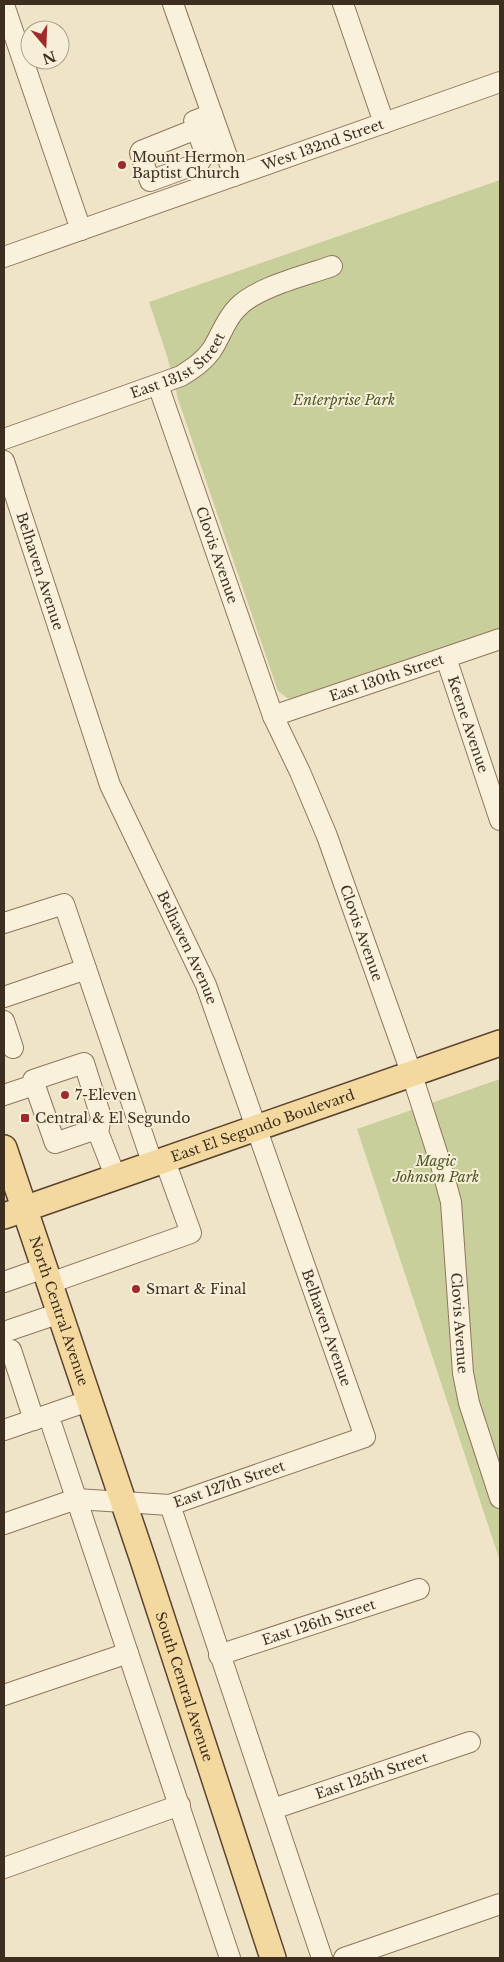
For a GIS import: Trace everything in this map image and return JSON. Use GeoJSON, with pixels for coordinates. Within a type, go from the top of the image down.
{"type":"FeatureCollection","features":[{"type":"Feature","properties":{"kind":"main road","name":"East El Segundo Boulevard"},"geometry":{"type":"LineString","coordinates":[[14,1212],[500,1043]]}},
{"type":"Feature","properties":{"kind":"main road"},"geometry":{"type":"LineString","coordinates":[[4,1148],[14,1212]]}},
{"type":"Feature","properties":{"kind":"main road","name":"North Central Avenue"},"geometry":{"type":"LineString","coordinates":[[14,1212],[47,1276],[91,1408]]}},
{"type":"Feature","properties":{"kind":"main road","name":"South Central Avenue"},"geometry":{"type":"LineString","coordinates":[[91,1408],[274,1958]]}},
{"type":"Feature","properties":{"kind":"street"},"geometry":{"type":"LineString","coordinates":[[173,4],[234,176]]}},
{"type":"Feature","properties":{"kind":"street"},"geometry":{"type":"LineString","coordinates":[[343,4],[384,123]]}},
{"type":"Feature","properties":{"kind":"street"},"geometry":{"type":"LineString","coordinates":[[4,5],[81,230]]}},
{"type":"Feature","properties":{"kind":"street","name":"West 132nd Street"},"geometry":{"type":"LineString","coordinates":[[4,257],[500,82]]}},
{"type":"Feature","properties":{"kind":"street"},"geometry":{"type":"LineString","coordinates":[[150,181],[199,162],[203,158],[204,153],[194,121],[212,114]]}},
{"type":"Feature","properties":{"kind":"street"},"geometry":{"type":"LineString","coordinates":[[158,203],[140,153],[141,150],[196,129]]}},
{"type":"Feature","properties":{"kind":"street"},"geometry":{"type":"LineString","coordinates":[[183,168],[191,191]]}},
{"type":"Feature","properties":{"kind":"street","name":"East 131st Street"},"geometry":{"type":"LineString","coordinates":[[4,439],[181,376],[197,365],[210,352],[235,309],[248,298],[267,289],[332,266]]}},
{"type":"Feature","properties":{"kind":"street","name":"Clovis Avenue"},"geometry":{"type":"LineString","coordinates":[[158,385],[273,716],[316,805],[412,1075],[441,1165],[450,1202],[463,1373],[469,1403],[500,1498]]}},
{"type":"Feature","properties":{"kind":"street","name":"Belhaven Avenue"},"geometry":{"type":"LineString","coordinates":[[4,461],[110,785],[206,985],[365,1437]]}},
{"type":"Feature","properties":{"kind":"street","name":"East 130th Street"},"geometry":{"type":"LineString","coordinates":[[273,716],[500,639]]}},
{"type":"Feature","properties":{"kind":"street","name":"Keene Avenue"},"geometry":{"type":"LineString","coordinates":[[446,658],[500,820]]}},
{"type":"Feature","properties":{"kind":"street"},"geometry":{"type":"LineString","coordinates":[[4,923],[64,904],[86,969],[159,1163],[191,1233],[47,1276],[4,1282]]}},
{"type":"Feature","properties":{"kind":"street"},"geometry":{"type":"LineString","coordinates":[[4,997],[86,969]]}},
{"type":"Feature","properties":{"kind":"street"},"geometry":{"type":"LineString","coordinates":[[4,1021],[13,1048]]}},
{"type":"Feature","properties":{"kind":"street"},"geometry":{"type":"LineString","coordinates":[[99,1128],[55,1143],[32,1080],[84,1063],[101,1117],[99,1128],[98,1132],[116,1178]]}},
{"type":"Feature","properties":{"kind":"street"},"geometry":{"type":"LineString","coordinates":[[4,1095],[34,1085]]}},
{"type":"Feature","properties":{"kind":"street"},"geometry":{"type":"LineString","coordinates":[[4,1332],[60,1313]]}},
{"type":"Feature","properties":{"kind":"street"},"geometry":{"type":"LineString","coordinates":[[11,1350],[76,1499],[180,1805],[227,1958]]}},
{"type":"Feature","properties":{"kind":"street"},"geometry":{"type":"LineString","coordinates":[[4,1430],[43,1423],[91,1408]]}},
{"type":"Feature","properties":{"kind":"street","name":"East 127th Street"},"geometry":{"type":"LineString","coordinates":[[4,1524],[76,1499],[170,1504],[365,1437]]}},
{"type":"Feature","properties":{"kind":"street"},"geometry":{"type":"LineString","coordinates":[[170,1504],[322,1958]]}},
{"type":"Feature","properties":{"kind":"street","name":"East 126th Street"},"geometry":{"type":"LineString","coordinates":[[219,1655],[419,1589]]}},
{"type":"Feature","properties":{"kind":"street"},"geometry":{"type":"LineString","coordinates":[[4,1695],[128,1653]]}},
{"type":"Feature","properties":{"kind":"street","name":"East 125th Street"},"geometry":{"type":"LineString","coordinates":[[272,1809],[470,1742]]}},
{"type":"Feature","properties":{"kind":"street"},"geometry":{"type":"LineString","coordinates":[[4,1868],[180,1805]]}},
{"type":"Feature","properties":{"kind":"street"},"geometry":{"type":"LineString","coordinates":[[344,1958],[500,1904]]}},
{"type":"Feature","properties":{"kind":"green space","name":"Enterprise Park"},"geometry":{"type":"Polygon","coordinates":[[[500,180],[500,628],[297,699],[287,698],[278,691],[178,399],[167,356],[149,302],[500,180]]]}},
{"type":"Feature","properties":{"kind":"green space","name":"Magic Johnson Park"},"geometry":{"type":"Polygon","coordinates":[[[500,1079],[500,1561],[357,1129],[500,1079]]]}},
{"type":"Feature","properties":{"kind":"place","name":"Mount Hermon Baptist Church"},"geometry":{"type":"Point","coordinates":[122,165]}},
{"type":"Feature","properties":{"kind":"place","name":"7-Eleven"},"geometry":{"type":"Point","coordinates":[65,1095]}},
{"type":"Feature","properties":{"kind":"place","name":"Central & El Segundo"},"geometry":{"type":"Point","coordinates":[25,1118]}},
{"type":"Feature","properties":{"kind":"place","name":"Smart & Final"},"geometry":{"type":"Point","coordinates":[136,1289]}}]}
